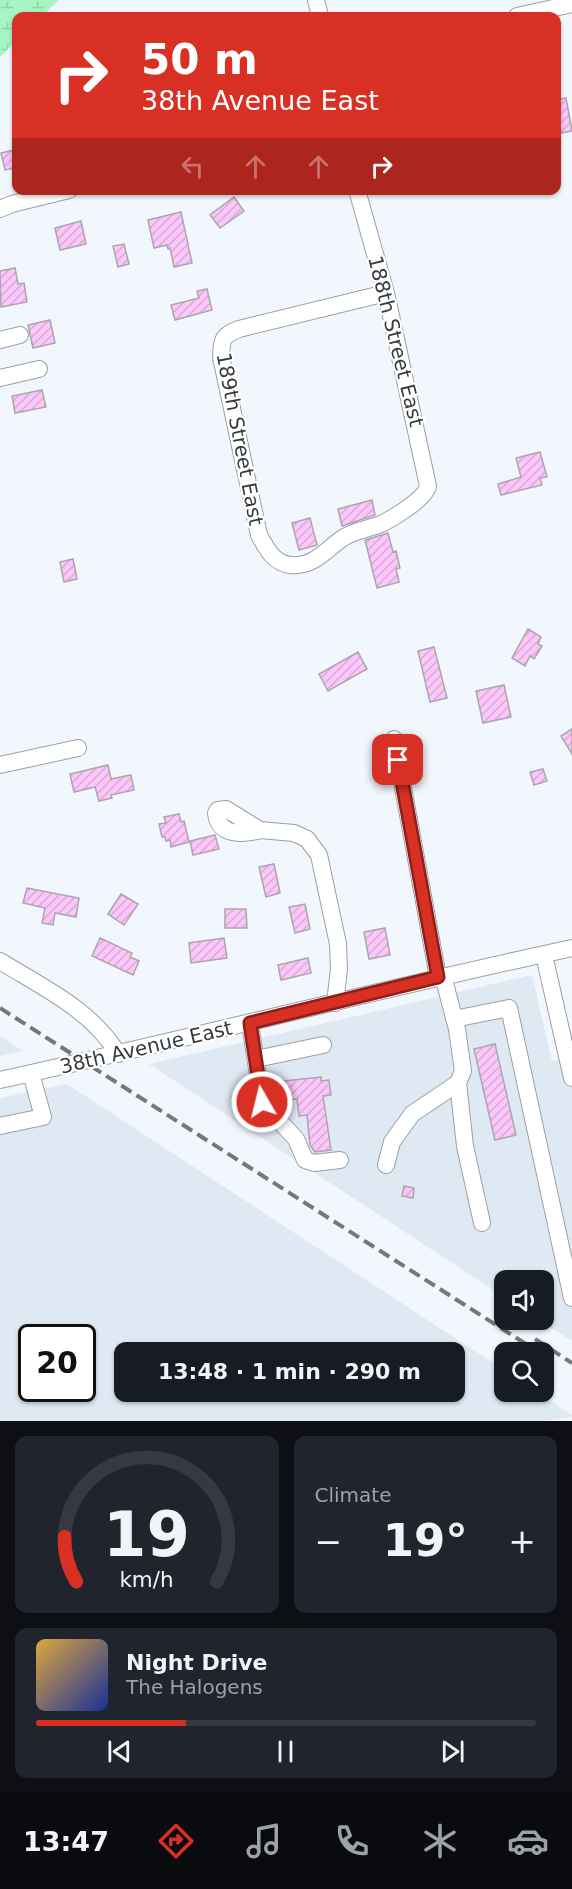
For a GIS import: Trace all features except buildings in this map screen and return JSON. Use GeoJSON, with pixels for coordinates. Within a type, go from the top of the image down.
{"type":"FeatureCollection","features":[{"type":"Feature","properties":{"kind":"street"},"geometry":{"type":"LineString","coordinates":[[535,12],[572,4]]}},
{"type":"Feature","properties":{"kind":"street"},"geometry":{"type":"LineString","coordinates":[[0,209],[49,195]]}},
{"type":"Feature","properties":{"kind":"street","name":"188th Street East"},"geometry":{"type":"LineString","coordinates":[[258,535],[276,559],[291,565],[306,563],[325,555],[344,537],[383,523],[427,492],[429,480],[386,293],[358,195]]}},
{"type":"Feature","properties":{"kind":"street","name":"189th Street East"},"geometry":{"type":"LineString","coordinates":[[258,535],[221,357],[221,343],[225,336],[239,329],[386,293]]}},
{"type":"Feature","properties":{"kind":"street"},"geometry":{"type":"LineString","coordinates":[[0,340],[20,335]]}},
{"type":"Feature","properties":{"kind":"street"},"geometry":{"type":"LineString","coordinates":[[0,378],[39,369]]}},
{"type":"Feature","properties":{"kind":"street"},"geometry":{"type":"LineString","coordinates":[[394,738],[440,976],[454,1019],[463,1071],[458,1083],[465,1146],[482,1223]]}},
{"type":"Feature","properties":{"kind":"street"},"geometry":{"type":"LineString","coordinates":[[0,765],[78,748]]}},
{"type":"Feature","properties":{"kind":"street"},"geometry":{"type":"LineString","coordinates":[[260,830],[285,831],[307,839],[319,855],[338,944],[339,969],[335,1003]]}},
{"type":"Feature","properties":{"kind":"street","name":"38th Avenue East"},"geometry":{"type":"LineString","coordinates":[[0,1080],[335,1003],[440,976],[572,948]]}},
{"type":"Feature","properties":{"kind":"street"},"geometry":{"type":"LineString","coordinates":[[544,955],[572,1078]]}},
{"type":"Feature","properties":{"kind":"street"},"geometry":{"type":"LineString","coordinates":[[0,961],[77,1010],[100,1030],[117,1054]]}},
{"type":"Feature","properties":{"kind":"street"},"geometry":{"type":"LineString","coordinates":[[454,1019],[509,1008],[572,1298]]}},
{"type":"Feature","properties":{"kind":"street"},"geometry":{"type":"LineString","coordinates":[[250,1023],[262,1102],[297,1139],[305,1160],[314,1163],[340,1160]]}},
{"type":"Feature","properties":{"kind":"street"},"geometry":{"type":"LineString","coordinates":[[256,1059],[323,1045]]}},
{"type":"Feature","properties":{"kind":"street"},"geometry":{"type":"LineString","coordinates":[[0,1126],[43,1117],[31,1073]]}},
{"type":"Feature","properties":{"kind":"street"},"geometry":{"type":"LineString","coordinates":[[386,1165],[392,1142],[412,1114],[458,1083]]}},
{"type":"Feature","properties":{"kind":"shaded area"},"geometry":{"type":"Polygon","coordinates":[[[532,975],[552,1061],[572,1056],[572,1341],[554,1330],[554,1270],[494,1270],[494,1290],[149,1064],[532,975]]]}},
{"type":"Feature","properties":{"kind":"shaded area"},"geometry":{"type":"Polygon","coordinates":[[[0,1036],[23,1051],[0,1056],[0,1036]]]}},
{"type":"Feature","properties":{"kind":"shaded area"},"geometry":{"type":"Polygon","coordinates":[[[67,1084],[461,1342],[114,1342],[114,1402],[465,1402],[465,1344],[494,1363],[494,1402],[552,1402],[572,1415],[572,1417],[544,1421],[0,1421],[0,1098],[67,1084]]]}},
{"type":"Feature","properties":{"kind":"green space"},"geometry":{"type":"Polygon","coordinates":[[[0,0],[59,0],[46,12],[12,12],[12,45],[0,57],[0,0]]]}},
{"type":"Feature","properties":{"kind":"railway"},"geometry":{"type":"LineString","coordinates":[[0,1008],[523,1342]]}},
{"type":"Feature","properties":{"kind":"railway"},"geometry":{"type":"LineString","coordinates":[[535,1339],[572,1363]]}},
{"type":"Feature","properties":{"kind":"route"},"geometry":{"type":"LineString","coordinates":[[262,1102],[250,1023],[438,977],[398,760]]}}]}
